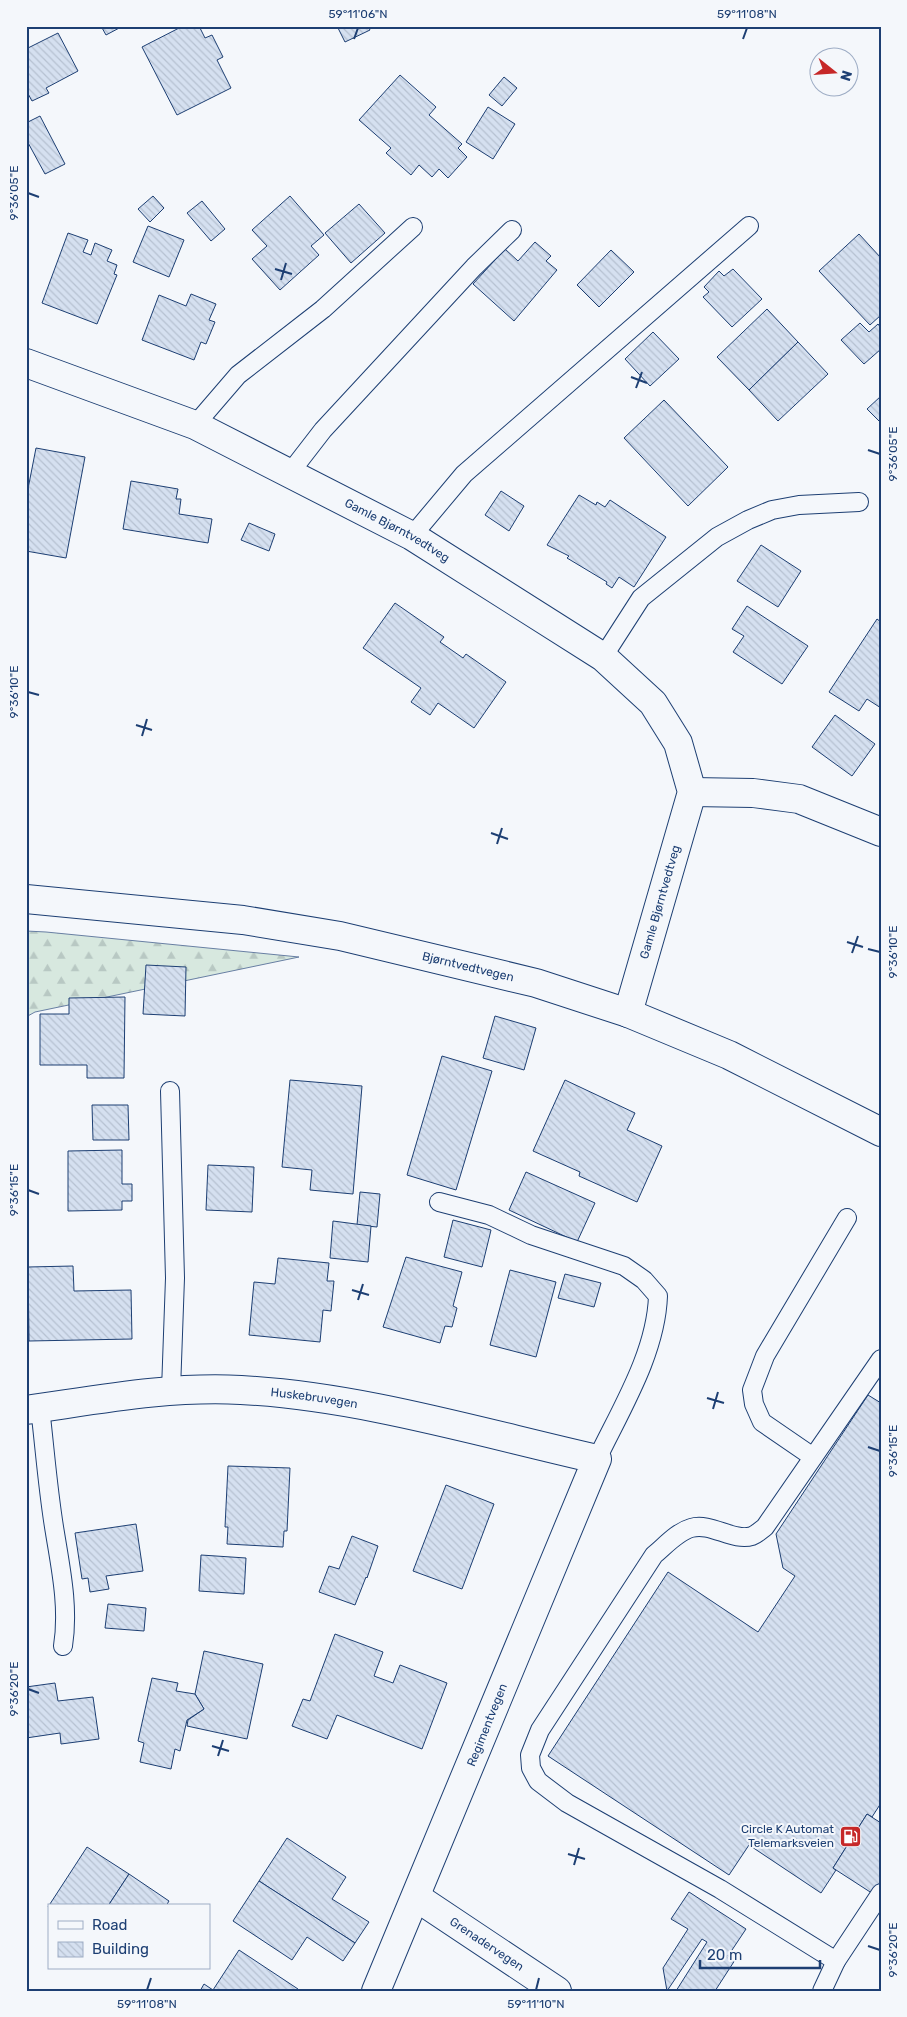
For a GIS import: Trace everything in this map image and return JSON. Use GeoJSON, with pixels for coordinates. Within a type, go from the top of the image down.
{"type":"FeatureCollection","features":[{"type":"Feature","properties":{"kind":"street","name":"Gamle Bjørntvedtveg"},"geometry":{"type":"LineString","coordinates":[[26,363],[195,425],[412,536],[603,657],[653,702],[678,743],[692,792],[628,1013]]}},
{"type":"Feature","properties":{"kind":"street"},"geometry":{"type":"LineString","coordinates":[[692,792],[753,793],[799,799],[881,832]]}},
{"type":"Feature","properties":{"kind":"street","name":"Bjørntvedtvegen"},"geometry":{"type":"LineString","coordinates":[[26,899],[243,920],[340,936],[536,983],[628,1013],[730,1055],[881,1132]]}},
{"type":"Feature","properties":{"kind":"street","name":"Huskebruvegen"},"geometry":{"type":"LineString","coordinates":[[33,1409],[171,1390],[240,1390],[335,1399],[597,1459]]}},
{"type":"Feature","properties":{"kind":"street","name":"Regimentvegen"},"geometry":{"type":"LineString","coordinates":[[376,1991],[597,1459]]}},
{"type":"Feature","properties":{"kind":"street","name":"Grenadervegen"},"geometry":{"type":"LineString","coordinates":[[416,1897],[557,1991]]}},
{"type":"Feature","properties":{"kind":"lane"},"geometry":{"type":"LineString","coordinates":[[412,536],[464,474],[749,226]]}},
{"type":"Feature","properties":{"kind":"lane"},"geometry":{"type":"LineString","coordinates":[[195,425],[238,375],[323,309],[413,227]]}},
{"type":"Feature","properties":{"kind":"lane"},"geometry":{"type":"LineString","coordinates":[[289,474],[322,430],[474,267],[512,230]]}},
{"type":"Feature","properties":{"kind":"lane"},"geometry":{"type":"LineString","coordinates":[[603,657],[640,598],[717,538],[748,520],[772,510],[799,505],[859,502]]}},
{"type":"Feature","properties":{"kind":"lane"},"geometry":{"type":"LineString","coordinates":[[170,1091],[175,1278],[171,1390]]}},
{"type":"Feature","properties":{"kind":"lane"},"geometry":{"type":"LineString","coordinates":[[439,1202],[489,1215],[531,1235],[624,1266],[644,1280],[658,1296],[658,1309],[645,1354],[597,1459]]}},
{"type":"Feature","properties":{"kind":"lane"},"geometry":{"type":"LineString","coordinates":[[813,1457],[762,1422],[754,1404],[752,1390],[765,1356],[847,1218]]}},
{"type":"Feature","properties":{"kind":"lane"},"geometry":{"type":"LineString","coordinates":[[836,1962],[720,1890],[567,1803],[538,1781],[531,1768],[530,1755],[540,1730],[654,1555],[677,1535],[692,1527],[708,1527],[736,1535],[752,1536],[765,1527],[881,1359]]}},
{"type":"Feature","properties":{"kind":"lane"},"geometry":{"type":"LineString","coordinates":[[33,1409],[55,1534],[61,1556],[66,1627],[63,1646]]}},
{"type":"Feature","properties":{"kind":"lane"},"geometry":{"type":"LineString","coordinates":[[822,1991],[836,1962],[881,1893]]}},
{"type":"Feature","properties":{"kind":"green space"},"geometry":{"type":"Polygon","coordinates":[[[26,931],[299,957],[35,1012],[26,1017],[26,931]]]}},
{"type":"Feature","properties":{"kind":"building"},"geometry":{"type":"Polygon","coordinates":[[[101,26],[123,26],[106,35],[101,26]]]}},
{"type":"Feature","properties":{"kind":"building"},"geometry":{"type":"Polygon","coordinates":[[[183,26],[199,26],[205,38],[212,35],[223,57],[217,60],[231,88],[177,115],[142,47],[183,26]]]}},
{"type":"Feature","properties":{"kind":"building"},"geometry":{"type":"Polygon","coordinates":[[[337,26],[368,26],[370,30],[345,42],[337,26]]]}},
{"type":"Feature","properties":{"kind":"building"},"geometry":{"type":"Polygon","coordinates":[[[58,33],[78,71],[46,88],[49,93],[32,101],[26,90],[26,49],[58,33]]]}},
{"type":"Feature","properties":{"kind":"building"},"geometry":{"type":"Polygon","coordinates":[[[400,75],[436,107],[429,115],[462,144],[458,148],[467,157],[448,178],[439,169],[432,177],[419,165],[411,175],[386,153],[391,148],[359,120],[400,75]]]}},
{"type":"Feature","properties":{"kind":"building"},"geometry":{"type":"Polygon","coordinates":[[[504,77],[517,88],[502,106],[489,95],[504,77]]]}},
{"type":"Feature","properties":{"kind":"building"},"geometry":{"type":"Polygon","coordinates":[[[488,107],[515,124],[493,159],[466,142],[488,107]]]}},
{"type":"Feature","properties":{"kind":"building"},"geometry":{"type":"Polygon","coordinates":[[[40,116],[65,164],[45,174],[26,139],[26,123],[40,116]]]}},
{"type":"Feature","properties":{"kind":"building"},"geometry":{"type":"Polygon","coordinates":[[[153,196],[164,208],[150,222],[138,209],[153,196]]]}},
{"type":"Feature","properties":{"kind":"building"},"geometry":{"type":"Polygon","coordinates":[[[290,196],[324,235],[311,246],[319,255],[280,290],[252,259],[267,246],[252,230],[290,196]]]}},
{"type":"Feature","properties":{"kind":"building"},"geometry":{"type":"Polygon","coordinates":[[[202,201],[225,229],[211,241],[187,213],[202,201]]]}},
{"type":"Feature","properties":{"kind":"building"},"geometry":{"type":"Polygon","coordinates":[[[359,204],[385,233],[351,263],[325,233],[359,204]]]}},
{"type":"Feature","properties":{"kind":"building"},"geometry":{"type":"Polygon","coordinates":[[[148,226],[184,240],[169,277],[133,262],[148,226]]]}},
{"type":"Feature","properties":{"kind":"building"},"geometry":{"type":"Polygon","coordinates":[[[68,233],[88,240],[83,252],[91,255],[95,243],[112,250],[107,261],[117,265],[114,274],[117,275],[97,324],[42,303],[68,233]]]}},
{"type":"Feature","properties":{"kind":"building"},"geometry":{"type":"Polygon","coordinates":[[[859,234],[881,258],[881,315],[870,325],[819,271],[859,234]]]}},
{"type":"Feature","properties":{"kind":"building"},"geometry":{"type":"Polygon","coordinates":[[[535,242],[551,256],[546,261],[557,270],[514,321],[473,284],[505,249],[518,261],[535,242]]]}},
{"type":"Feature","properties":{"kind":"building"},"geometry":{"type":"Polygon","coordinates":[[[611,250],[634,272],[599,307],[577,285],[611,250]]]}},
{"type":"Feature","properties":{"kind":"building"},"geometry":{"type":"Polygon","coordinates":[[[733,269],[762,299],[732,327],[703,297],[709,292],[704,287],[719,271],[724,276],[733,269]]]}},
{"type":"Feature","properties":{"kind":"building"},"geometry":{"type":"Polygon","coordinates":[[[191,294],[216,304],[209,320],[215,322],[206,344],[201,342],[194,360],[142,340],[159,295],[186,306],[191,294]]]}},
{"type":"Feature","properties":{"kind":"building"},"geometry":{"type":"Polygon","coordinates":[[[767,309],[798,342],[749,390],[717,357],[767,309]]]}},
{"type":"Feature","properties":{"kind":"building"},"geometry":{"type":"Polygon","coordinates":[[[860,323],[869,332],[878,324],[881,328],[881,349],[864,364],[841,340],[860,323]]]}},
{"type":"Feature","properties":{"kind":"building"},"geometry":{"type":"Polygon","coordinates":[[[653,332],[679,359],[650,386],[625,359],[653,332]]]}},
{"type":"Feature","properties":{"kind":"building"},"geometry":{"type":"Polygon","coordinates":[[[798,342],[828,374],[778,421],[749,390],[798,342]]]}},
{"type":"Feature","properties":{"kind":"building"},"geometry":{"type":"Polygon","coordinates":[[[881,396],[881,423],[867,409],[881,396]]]}},
{"type":"Feature","properties":{"kind":"building"},"geometry":{"type":"Polygon","coordinates":[[[664,400],[728,467],[688,506],[624,438],[664,400]]]}},
{"type":"Feature","properties":{"kind":"building"},"geometry":{"type":"Polygon","coordinates":[[[36,448],[85,457],[66,558],[26,551],[26,499],[36,448]]]}},
{"type":"Feature","properties":{"kind":"building"},"geometry":{"type":"Polygon","coordinates":[[[131,481],[178,489],[176,499],[181,499],[179,514],[212,519],[208,543],[123,529],[131,481]]]}},
{"type":"Feature","properties":{"kind":"building"},"geometry":{"type":"Polygon","coordinates":[[[501,491],[524,506],[509,531],[485,515],[501,491]]]}},
{"type":"Feature","properties":{"kind":"building"},"geometry":{"type":"Polygon","coordinates":[[[579,495],[596,505],[597,502],[605,507],[610,500],[666,537],[634,587],[619,577],[612,588],[606,584],[607,582],[567,558],[569,556],[547,545],[579,495]]]}},
{"type":"Feature","properties":{"kind":"building"},"geometry":{"type":"Polygon","coordinates":[[[249,523],[275,534],[269,551],[241,540],[249,523]]]}},
{"type":"Feature","properties":{"kind":"building"},"geometry":{"type":"Polygon","coordinates":[[[761,545],[801,571],[778,607],[737,581],[761,545]]]}},
{"type":"Feature","properties":{"kind":"building"},"geometry":{"type":"Polygon","coordinates":[[[395,603],[444,637],[440,642],[463,658],[466,654],[506,682],[474,728],[438,703],[430,715],[411,702],[421,688],[363,648],[395,603]]]}},
{"type":"Feature","properties":{"kind":"building"},"geometry":{"type":"Polygon","coordinates":[[[747,606],[808,646],[782,684],[733,652],[744,636],[732,629],[747,606]]]}},
{"type":"Feature","properties":{"kind":"building"},"geometry":{"type":"Polygon","coordinates":[[[877,619],[881,622],[881,708],[867,699],[859,711],[829,692],[877,619]]]}},
{"type":"Feature","properties":{"kind":"building"},"geometry":{"type":"Polygon","coordinates":[[[835,715],[875,744],[852,776],[812,747],[835,715]]]}},
{"type":"Feature","properties":{"kind":"building"},"geometry":{"type":"Polygon","coordinates":[[[146,965],[186,967],[185,1016],[143,1014],[146,965]]]}},
{"type":"Feature","properties":{"kind":"building"},"geometry":{"type":"Polygon","coordinates":[[[125,997],[124,1078],[87,1078],[87,1065],[40,1065],[40,1014],[69,1014],[69,998],[125,997]]]}},
{"type":"Feature","properties":{"kind":"building"},"geometry":{"type":"Polygon","coordinates":[[[495,1016],[536,1028],[524,1070],[483,1058],[495,1016]]]}},
{"type":"Feature","properties":{"kind":"building"},"geometry":{"type":"Polygon","coordinates":[[[442,1056],[492,1071],[456,1190],[407,1175],[442,1056]]]}},
{"type":"Feature","properties":{"kind":"building"},"geometry":{"type":"Polygon","coordinates":[[[290,1080],[362,1086],[353,1194],[310,1190],[312,1170],[282,1167],[290,1080]]]}},
{"type":"Feature","properties":{"kind":"building"},"geometry":{"type":"Polygon","coordinates":[[[565,1080],[635,1113],[627,1130],[662,1146],[637,1202],[579,1176],[580,1172],[533,1151],[565,1080]]]}},
{"type":"Feature","properties":{"kind":"building"},"geometry":{"type":"Polygon","coordinates":[[[92,1105],[128,1105],[129,1140],[93,1140],[92,1105]]]}},
{"type":"Feature","properties":{"kind":"building"},"geometry":{"type":"Polygon","coordinates":[[[122,1150],[122,1184],[132,1184],[132,1201],[122,1201],[122,1210],[68,1211],[68,1151],[122,1150]]]}},
{"type":"Feature","properties":{"kind":"building"},"geometry":{"type":"Polygon","coordinates":[[[208,1165],[254,1167],[252,1212],[206,1210],[208,1165]]]}},
{"type":"Feature","properties":{"kind":"building"},"geometry":{"type":"Polygon","coordinates":[[[526,1172],[595,1203],[577,1242],[509,1210],[526,1172]]]}},
{"type":"Feature","properties":{"kind":"building"},"geometry":{"type":"Polygon","coordinates":[[[360,1192],[380,1194],[377,1227],[357,1225],[360,1192]]]}},
{"type":"Feature","properties":{"kind":"building"},"geometry":{"type":"Polygon","coordinates":[[[453,1220],[491,1230],[482,1267],[444,1257],[453,1220]]]}},
{"type":"Feature","properties":{"kind":"building"},"geometry":{"type":"Polygon","coordinates":[[[333,1221],[371,1226],[368,1262],[330,1258],[333,1221]]]}},
{"type":"Feature","properties":{"kind":"building"},"geometry":{"type":"Polygon","coordinates":[[[406,1257],[462,1272],[453,1306],[457,1308],[452,1327],[445,1326],[440,1343],[383,1327],[406,1257]]]}},
{"type":"Feature","properties":{"kind":"building"},"geometry":{"type":"Polygon","coordinates":[[[278,1258],[329,1263],[327,1281],[334,1281],[331,1311],[323,1310],[320,1342],[249,1335],[254,1282],[275,1284],[278,1258]]]}},
{"type":"Feature","properties":{"kind":"building"},"geometry":{"type":"Polygon","coordinates":[[[73,1266],[74,1291],[131,1290],[132,1339],[29,1341],[28,1267],[73,1266]]]}},
{"type":"Feature","properties":{"kind":"building"},"geometry":{"type":"Polygon","coordinates":[[[510,1270],[556,1282],[536,1357],[490,1345],[510,1270]]]}},
{"type":"Feature","properties":{"kind":"building"},"geometry":{"type":"Polygon","coordinates":[[[565,1274],[601,1283],[594,1307],[558,1298],[565,1274]]]}},
{"type":"Feature","properties":{"kind":"building"},"geometry":{"type":"Polygon","coordinates":[[[868,1395],[881,1403],[881,1803],[872,1817],[867,1814],[833,1868],[836,1870],[821,1893],[749,1845],[729,1875],[548,1756],[668,1572],[758,1632],[795,1576],[783,1568],[776,1534],[868,1395]]]}},
{"type":"Feature","properties":{"kind":"building"},"geometry":{"type":"Polygon","coordinates":[[[228,1466],[290,1468],[287,1531],[284,1531],[283,1547],[227,1544],[228,1527],[225,1527],[228,1466]]]}},
{"type":"Feature","properties":{"kind":"building"},"geometry":{"type":"Polygon","coordinates":[[[446,1485],[494,1504],[462,1589],[413,1571],[446,1485]]]}},
{"type":"Feature","properties":{"kind":"building"},"geometry":{"type":"Polygon","coordinates":[[[136,1524],[143,1571],[106,1576],[109,1589],[90,1592],[88,1578],[82,1579],[75,1533],[136,1524]]]}},
{"type":"Feature","properties":{"kind":"building"},"geometry":{"type":"Polygon","coordinates":[[[352,1536],[378,1546],[355,1605],[319,1592],[329,1566],[339,1569],[352,1536]]]}},
{"type":"Feature","properties":{"kind":"building"},"geometry":{"type":"Polygon","coordinates":[[[201,1555],[246,1558],[244,1594],[199,1591],[201,1555]]]}},
{"type":"Feature","properties":{"kind":"building"},"geometry":{"type":"Polygon","coordinates":[[[108,1604],[146,1608],[144,1631],[105,1628],[108,1604]]]}},
{"type":"Feature","properties":{"kind":"building"},"geometry":{"type":"Polygon","coordinates":[[[335,1634],[383,1652],[374,1676],[393,1683],[400,1665],[447,1683],[422,1749],[337,1715],[327,1739],[292,1726],[303,1699],[310,1701],[335,1634]]]}},
{"type":"Feature","properties":{"kind":"building"},"geometry":{"type":"Polygon","coordinates":[[[204,1651],[263,1664],[247,1739],[187,1726],[188,1720],[204,1709],[195,1694],[204,1651]]]}},
{"type":"Feature","properties":{"kind":"building"},"geometry":{"type":"Polygon","coordinates":[[[152,1678],[178,1683],[176,1691],[195,1694],[204,1709],[187,1720],[180,1751],[175,1749],[171,1769],[140,1762],[144,1743],[138,1741],[152,1678]]]}},
{"type":"Feature","properties":{"kind":"building"},"geometry":{"type":"Polygon","coordinates":[[[55,1683],[58,1701],[93,1697],[99,1739],[61,1744],[60,1733],[26,1738],[26,1687],[55,1683]]]}},
{"type":"Feature","properties":{"kind":"building"},"geometry":{"type":"Polygon","coordinates":[[[867,1814],[881,1823],[881,1899],[833,1868],[867,1814]]]}},
{"type":"Feature","properties":{"kind":"building"},"geometry":{"type":"Polygon","coordinates":[[[287,1838],[346,1877],[332,1899],[369,1922],[355,1943],[259,1881],[287,1838]]]}},
{"type":"Feature","properties":{"kind":"building"},"geometry":{"type":"Polygon","coordinates":[[[87,1847],[129,1874],[109,1904],[50,1904],[87,1847]]]}},
{"type":"Feature","properties":{"kind":"building"},"geometry":{"type":"Polygon","coordinates":[[[129,1874],[169,1901],[167,1904],[109,1904],[129,1874]]]}},
{"type":"Feature","properties":{"kind":"building"},"geometry":{"type":"Polygon","coordinates":[[[259,1881],[355,1943],[343,1961],[307,1937],[292,1960],[233,1921],[259,1881]]]}},
{"type":"Feature","properties":{"kind":"building"},"geometry":{"type":"Polygon","coordinates":[[[689,1892],[746,1929],[728,1956],[735,1960],[715,1991],[676,1991],[707,1942],[702,1939],[667,1991],[663,1968],[688,1929],[671,1919],[689,1892]]]}},
{"type":"Feature","properties":{"kind":"building"},"geometry":{"type":"Polygon","coordinates":[[[239,1950],[298,1989],[297,1991],[213,1990],[239,1950]]]}},
{"type":"Feature","properties":{"kind":"building"},"geometry":{"type":"Polygon","coordinates":[[[204,1984],[213,1990],[213,1991],[200,1991],[204,1984]]]}},
{"type":"Feature","properties":{"kind":"place","name":"Circle K Automat Telemarksveien"},"geometry":{"type":"Point","coordinates":[850,1836]}}]}
